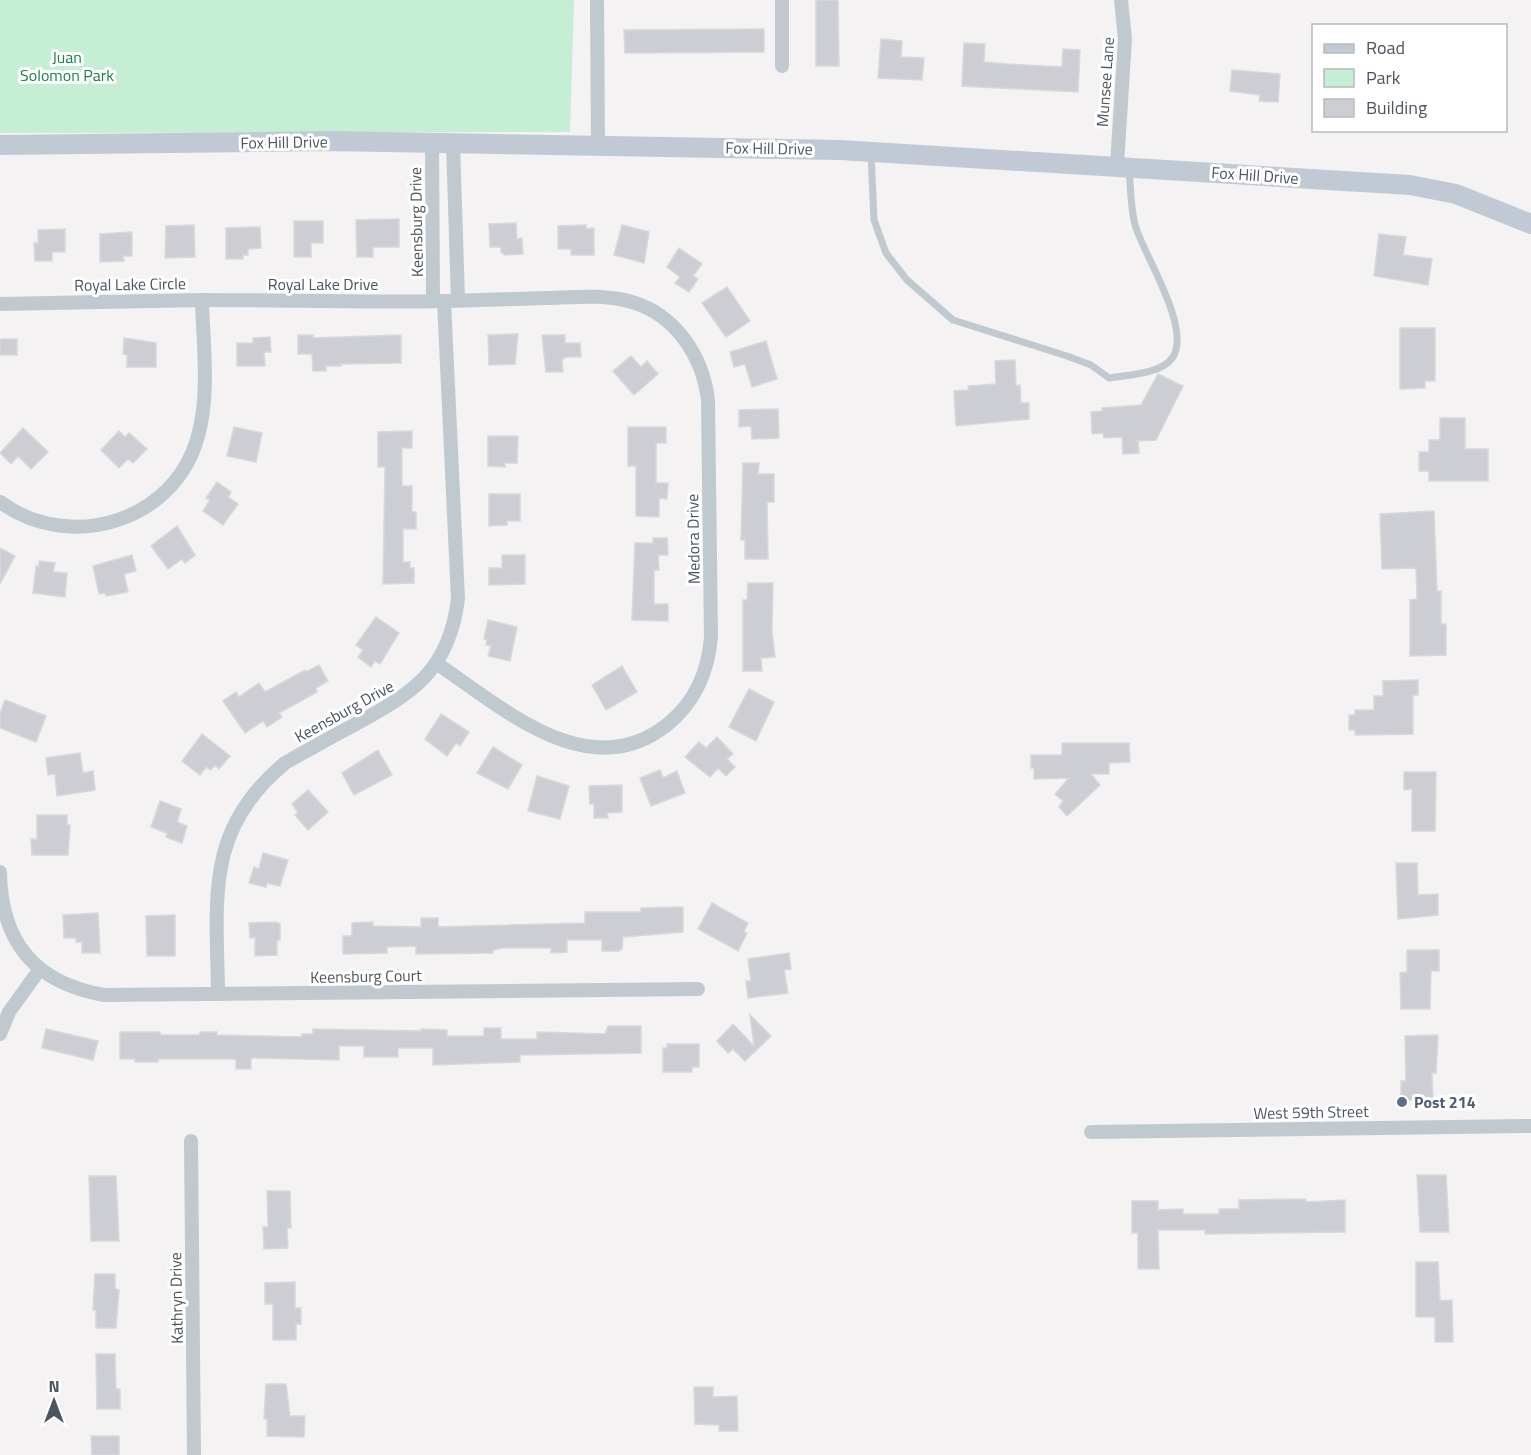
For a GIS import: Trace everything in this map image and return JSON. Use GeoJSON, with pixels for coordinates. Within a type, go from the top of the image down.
{"type":"FeatureCollection","features":[{"type":"Feature","properties":{"kind":"street"},"geometry":{"type":"LineString","coordinates":[[597,0],[598,146]]}},
{"type":"Feature","properties":{"kind":"street"},"geometry":{"type":"LineString","coordinates":[[782,0],[782,66]]}},
{"type":"Feature","properties":{"kind":"street","name":"Munsee Lane"},"geometry":{"type":"LineString","coordinates":[[1121,0],[1125,39],[1123,166]]}},
{"type":"Feature","properties":{"kind":"street","name":"Keensburg Drive"},"geometry":{"type":"LineString","coordinates":[[218,994],[219,870],[227,840],[244,807],[268,777],[285,763],[406,696],[436,663],[451,632],[458,599],[445,301],[432,142]]}},
{"type":"Feature","properties":{"kind":"street","name":"Fox Hill Drive"},"geometry":{"type":"LineString","coordinates":[[0,145],[453,142],[870,151],[1410,185],[1463,196],[1531,224]]}},
{"type":"Feature","properties":{"kind":"street","name":"Keensburg Drive"},"geometry":{"type":"LineString","coordinates":[[445,301],[453,142]]}},
{"type":"Feature","properties":{"kind":"street","name":"Medora Drive"},"geometry":{"type":"LineString","coordinates":[[436,663],[552,737],[587,748],[610,748],[646,738],[682,712],[705,673],[710,644],[708,400],[703,374],[687,342],[668,322],[652,311],[634,302],[612,297],[445,301]]}},
{"type":"Feature","properties":{"kind":"street","name":"Royal Lake Drive"},"geometry":{"type":"LineString","coordinates":[[202,300],[445,301]]}},
{"type":"Feature","properties":{"kind":"street","name":"Royal Lake Circle"},"geometry":{"type":"LineString","coordinates":[[0,304],[202,300],[203,407],[201,427],[187,464],[168,489],[132,516],[88,527],[43,523],[29,519],[0,502]]}},
{"type":"Feature","properties":{"kind":"street","name":"Keensburg Court"},"geometry":{"type":"LineString","coordinates":[[0,872],[1,899],[6,921],[24,953],[40,969],[74,989],[104,995],[698,989]]}},
{"type":"Feature","properties":{"kind":"street"},"geometry":{"type":"LineString","coordinates":[[0,1034],[13,1005],[40,969]]}},
{"type":"Feature","properties":{"kind":"street","name":"West 59th Street"},"geometry":{"type":"LineString","coordinates":[[1091,1132],[1531,1126]]}},
{"type":"Feature","properties":{"kind":"street","name":"Kathryn Drive"},"geometry":{"type":"LineString","coordinates":[[191,1141],[194,1455]]}},
{"type":"Feature","properties":{"kind":"lane"},"geometry":{"type":"LineString","coordinates":[[870,151],[874,220],[886,253],[907,280],[953,320],[1067,356],[1091,365],[1109,378],[1158,368],[1172,358],[1178,342],[1167,302],[1136,228],[1123,166]]}},
{"type":"Feature","properties":{"kind":"green space","name":"Juan Solomon Park"},"geometry":{"type":"Polygon","coordinates":[[[0,0],[574,0],[570,132],[0,133],[0,0]]]}},
{"type":"Feature","properties":{"kind":"building"},"geometry":{"type":"Polygon","coordinates":[[[816,0],[838,0],[839,66],[816,66],[816,0]]]}},
{"type":"Feature","properties":{"kind":"building"},"geometry":{"type":"Polygon","coordinates":[[[764,29],[764,52],[625,53],[624,30],[764,29]]]}},
{"type":"Feature","properties":{"kind":"building"},"geometry":{"type":"Polygon","coordinates":[[[881,39],[902,41],[901,57],[924,58],[922,80],[878,78],[881,39]]]}},
{"type":"Feature","properties":{"kind":"building"},"geometry":{"type":"Polygon","coordinates":[[[964,43],[985,44],[984,62],[1008,64],[1062,67],[1063,49],[1080,50],[1078,92],[962,86],[964,43]]]}},
{"type":"Feature","properties":{"kind":"building"},"geometry":{"type":"Polygon","coordinates":[[[1232,70],[1280,74],[1278,102],[1259,101],[1260,95],[1230,91],[1232,70]]]}},
{"type":"Feature","properties":{"kind":"building"},"geometry":{"type":"Polygon","coordinates":[[[399,219],[399,247],[373,247],[373,257],[357,257],[356,220],[399,219]]]}},
{"type":"Feature","properties":{"kind":"building"},"geometry":{"type":"Polygon","coordinates":[[[294,221],[323,221],[323,243],[311,243],[311,257],[294,257],[294,221]]]}},
{"type":"Feature","properties":{"kind":"building"},"geometry":{"type":"Polygon","coordinates":[[[516,223],[517,239],[522,238],[523,254],[505,255],[501,252],[501,247],[490,247],[489,224],[516,223]]]}},
{"type":"Feature","properties":{"kind":"building"},"geometry":{"type":"Polygon","coordinates":[[[194,225],[195,257],[165,258],[166,226],[194,225]]]}},
{"type":"Feature","properties":{"kind":"building"},"geometry":{"type":"Polygon","coordinates":[[[586,225],[586,229],[594,228],[594,255],[571,255],[571,249],[558,249],[558,226],[586,225]]]}},
{"type":"Feature","properties":{"kind":"building"},"geometry":{"type":"Polygon","coordinates":[[[622,225],[649,232],[644,263],[614,255],[622,225]]]}},
{"type":"Feature","properties":{"kind":"building"},"geometry":{"type":"Polygon","coordinates":[[[260,227],[261,248],[248,249],[248,255],[243,255],[243,259],[226,259],[226,228],[260,227]]]}},
{"type":"Feature","properties":{"kind":"building"},"geometry":{"type":"Polygon","coordinates":[[[65,229],[65,252],[52,252],[52,261],[35,261],[34,243],[38,243],[38,230],[65,229]]]}},
{"type":"Feature","properties":{"kind":"building"},"geometry":{"type":"Polygon","coordinates":[[[132,232],[132,256],[123,256],[124,261],[100,262],[100,234],[132,232]]]}},
{"type":"Feature","properties":{"kind":"building"},"geometry":{"type":"Polygon","coordinates":[[[1379,234],[1406,237],[1403,255],[1432,259],[1428,285],[1374,276],[1379,234]]]}},
{"type":"Feature","properties":{"kind":"building"},"geometry":{"type":"Polygon","coordinates":[[[679,248],[702,264],[693,276],[698,279],[689,292],[675,283],[680,277],[667,267],[679,248]]]}},
{"type":"Feature","properties":{"kind":"building"},"geometry":{"type":"Polygon","coordinates":[[[727,287],[750,321],[726,337],[702,303],[727,287]]]}},
{"type":"Feature","properties":{"kind":"building"},"geometry":{"type":"Polygon","coordinates":[[[1400,328],[1435,328],[1435,381],[1425,381],[1425,388],[1400,389],[1400,328]]]}},
{"type":"Feature","properties":{"kind":"building"},"geometry":{"type":"Polygon","coordinates":[[[518,334],[515,364],[489,365],[488,335],[518,334]]]}},
{"type":"Feature","properties":{"kind":"building"},"geometry":{"type":"Polygon","coordinates":[[[298,335],[313,335],[313,338],[401,335],[401,363],[341,364],[341,366],[326,366],[326,371],[313,371],[312,354],[298,354],[298,335]]]}},
{"type":"Feature","properties":{"kind":"building"},"geometry":{"type":"Polygon","coordinates":[[[542,335],[565,335],[565,343],[580,343],[581,357],[565,357],[562,360],[563,372],[546,372],[542,335]]]}},
{"type":"Feature","properties":{"kind":"building"},"geometry":{"type":"Polygon","coordinates":[[[270,337],[271,352],[264,352],[265,366],[237,366],[237,343],[253,343],[253,338],[270,337]]]}},
{"type":"Feature","properties":{"kind":"building"},"geometry":{"type":"Polygon","coordinates":[[[124,338],[156,343],[156,367],[127,367],[127,355],[123,354],[124,338]]]}},
{"type":"Feature","properties":{"kind":"building"},"geometry":{"type":"Polygon","coordinates":[[[0,339],[17,339],[17,355],[0,355],[0,339]]]}},
{"type":"Feature","properties":{"kind":"building"},"geometry":{"type":"Polygon","coordinates":[[[766,341],[777,379],[752,387],[745,364],[734,367],[730,352],[766,341]]]}},
{"type":"Feature","properties":{"kind":"building"},"geometry":{"type":"Polygon","coordinates":[[[631,356],[641,367],[647,361],[658,374],[634,395],[613,371],[631,356]]]}},
{"type":"Feature","properties":{"kind":"building"},"geometry":{"type":"Polygon","coordinates":[[[1015,360],[1016,386],[1020,385],[1021,403],[1029,403],[1029,419],[956,426],[954,391],[969,390],[968,386],[996,384],[995,361],[1015,360]]]}},
{"type":"Feature","properties":{"kind":"building"},"geometry":{"type":"Polygon","coordinates":[[[1158,374],[1183,386],[1156,440],[1138,441],[1139,453],[1123,454],[1122,437],[1104,438],[1103,433],[1092,434],[1091,412],[1102,411],[1102,408],[1141,405],[1158,374]]]}},
{"type":"Feature","properties":{"kind":"building"},"geometry":{"type":"Polygon","coordinates":[[[778,409],[779,438],[752,439],[751,426],[739,427],[739,410],[778,409]]]}},
{"type":"Feature","properties":{"kind":"building"},"geometry":{"type":"Polygon","coordinates":[[[1440,418],[1465,418],[1465,449],[1488,449],[1488,481],[1429,481],[1429,471],[1419,471],[1419,452],[1429,452],[1429,440],[1440,440],[1440,418]]]}},
{"type":"Feature","properties":{"kind":"building"},"geometry":{"type":"Polygon","coordinates":[[[234,427],[262,433],[256,462],[227,456],[234,427]]]}},
{"type":"Feature","properties":{"kind":"building"},"geometry":{"type":"Polygon","coordinates":[[[628,427],[666,427],[666,443],[656,443],[656,483],[668,483],[667,499],[659,498],[659,517],[636,516],[636,466],[628,466],[628,427]]]}},
{"type":"Feature","properties":{"kind":"building"},"geometry":{"type":"Polygon","coordinates":[[[23,428],[48,452],[31,469],[18,456],[11,464],[0,453],[23,428]]]}},
{"type":"Feature","properties":{"kind":"building"},"geometry":{"type":"Polygon","coordinates":[[[119,431],[125,437],[129,433],[147,449],[133,463],[128,459],[119,468],[101,450],[119,431]]]}},
{"type":"Feature","properties":{"kind":"building"},"geometry":{"type":"Polygon","coordinates":[[[412,431],[412,448],[402,448],[402,486],[412,486],[412,512],[416,512],[416,529],[403,529],[403,562],[410,562],[410,568],[414,568],[414,583],[383,584],[385,467],[378,467],[378,432],[412,431]]]}},
{"type":"Feature","properties":{"kind":"building"},"geometry":{"type":"Polygon","coordinates":[[[488,436],[518,436],[517,463],[505,463],[505,467],[488,466],[488,436]]]}},
{"type":"Feature","properties":{"kind":"building"},"geometry":{"type":"Polygon","coordinates":[[[743,463],[759,463],[758,474],[774,474],[774,502],[767,502],[768,559],[745,559],[745,540],[741,540],[743,463]]]}},
{"type":"Feature","properties":{"kind":"building"},"geometry":{"type":"Polygon","coordinates":[[[217,482],[231,492],[228,497],[238,504],[223,525],[203,511],[210,500],[206,498],[217,482]]]}},
{"type":"Feature","properties":{"kind":"building"},"geometry":{"type":"Polygon","coordinates":[[[489,494],[520,494],[520,521],[507,521],[507,525],[489,526],[489,494]]]}},
{"type":"Feature","properties":{"kind":"building"},"geometry":{"type":"Polygon","coordinates":[[[1434,511],[1437,591],[1441,591],[1441,624],[1446,624],[1446,655],[1410,656],[1410,600],[1417,599],[1416,568],[1382,569],[1380,514],[1434,511]]]}},
{"type":"Feature","properties":{"kind":"building"},"geometry":{"type":"Polygon","coordinates":[[[177,526],[195,555],[185,563],[182,559],[168,569],[151,546],[177,526]]]}},
{"type":"Feature","properties":{"kind":"building"},"geometry":{"type":"Polygon","coordinates":[[[653,538],[667,538],[668,555],[658,555],[659,570],[654,570],[654,604],[668,604],[668,621],[632,620],[635,543],[653,543],[653,538]]]}},
{"type":"Feature","properties":{"kind":"building"},"geometry":{"type":"Polygon","coordinates":[[[0,548],[15,556],[0,584],[0,548]]]}},
{"type":"Feature","properties":{"kind":"building"},"geometry":{"type":"Polygon","coordinates":[[[132,555],[136,571],[124,574],[128,592],[106,596],[105,593],[99,594],[93,566],[132,555]]]}},
{"type":"Feature","properties":{"kind":"building"},"geometry":{"type":"Polygon","coordinates":[[[502,555],[525,555],[525,584],[489,585],[489,568],[502,568],[502,555]]]}},
{"type":"Feature","properties":{"kind":"building"},"geometry":{"type":"Polygon","coordinates":[[[39,561],[55,563],[53,572],[67,573],[65,597],[33,593],[36,566],[39,567],[39,561]]]}},
{"type":"Feature","properties":{"kind":"building"},"geometry":{"type":"Polygon","coordinates":[[[748,583],[773,583],[772,631],[775,657],[761,658],[762,671],[743,671],[743,600],[747,600],[748,583]]]}},
{"type":"Feature","properties":{"kind":"building"},"geometry":{"type":"Polygon","coordinates":[[[376,617],[399,633],[380,664],[375,661],[371,667],[358,657],[363,650],[356,645],[376,617]]]}},
{"type":"Feature","properties":{"kind":"building"},"geometry":{"type":"Polygon","coordinates":[[[488,620],[517,627],[510,661],[488,656],[491,646],[486,645],[487,640],[484,639],[488,620]]]}},
{"type":"Feature","properties":{"kind":"building"},"geometry":{"type":"Polygon","coordinates":[[[319,665],[328,681],[316,688],[317,692],[279,713],[282,717],[267,727],[263,721],[245,733],[223,701],[236,692],[239,697],[259,683],[265,692],[319,665]]]}},
{"type":"Feature","properties":{"kind":"building"},"geometry":{"type":"Polygon","coordinates":[[[622,666],[637,692],[606,710],[592,685],[622,666]]]}},
{"type":"Feature","properties":{"kind":"building"},"geometry":{"type":"Polygon","coordinates":[[[1418,680],[1418,695],[1413,695],[1413,734],[1355,735],[1355,730],[1349,730],[1349,715],[1355,715],[1355,710],[1374,710],[1374,696],[1383,696],[1383,681],[1418,680]]]}},
{"type":"Feature","properties":{"kind":"building"},"geometry":{"type":"Polygon","coordinates":[[[749,689],[774,702],[756,741],[729,727],[749,689]]]}},
{"type":"Feature","properties":{"kind":"building"},"geometry":{"type":"Polygon","coordinates":[[[5,700],[46,716],[36,742],[0,728],[0,713],[5,700]]]}},
{"type":"Feature","properties":{"kind":"building"},"geometry":{"type":"Polygon","coordinates":[[[441,714],[469,732],[460,746],[456,743],[447,756],[425,739],[441,714]]]}},
{"type":"Feature","properties":{"kind":"building"},"geometry":{"type":"Polygon","coordinates":[[[202,734],[230,756],[219,769],[215,765],[211,770],[206,767],[200,775],[182,761],[202,734]]]}},
{"type":"Feature","properties":{"kind":"building"},"geometry":{"type":"Polygon","coordinates":[[[717,737],[733,754],[727,759],[735,767],[726,776],[718,768],[710,777],[685,757],[699,742],[706,748],[717,737]]]}},
{"type":"Feature","properties":{"kind":"building"},"geometry":{"type":"Polygon","coordinates":[[[1062,743],[1129,743],[1130,762],[1109,763],[1109,774],[1091,774],[1100,785],[1067,816],[1059,807],[1063,801],[1055,794],[1069,778],[1034,779],[1034,768],[1031,768],[1031,755],[1062,755],[1062,743]]]}},
{"type":"Feature","properties":{"kind":"building"},"geometry":{"type":"Polygon","coordinates":[[[493,747],[522,765],[508,789],[477,773],[493,747]]]}},
{"type":"Feature","properties":{"kind":"building"},"geometry":{"type":"Polygon","coordinates":[[[378,750],[392,775],[354,795],[342,773],[378,750]]]}},
{"type":"Feature","properties":{"kind":"building"},"geometry":{"type":"Polygon","coordinates":[[[80,753],[83,773],[93,771],[95,790],[57,796],[55,774],[48,775],[46,758],[80,753]]]}},
{"type":"Feature","properties":{"kind":"building"},"geometry":{"type":"Polygon","coordinates":[[[660,770],[663,778],[677,771],[685,793],[651,806],[640,778],[660,770]]]}},
{"type":"Feature","properties":{"kind":"building"},"geometry":{"type":"Polygon","coordinates":[[[1404,772],[1436,772],[1435,831],[1412,831],[1412,789],[1404,790],[1404,772]]]}},
{"type":"Feature","properties":{"kind":"building"},"geometry":{"type":"Polygon","coordinates":[[[537,776],[569,786],[560,819],[528,811],[537,776]]]}},
{"type":"Feature","properties":{"kind":"building"},"geometry":{"type":"Polygon","coordinates":[[[622,785],[622,812],[607,813],[608,818],[594,818],[594,804],[590,804],[589,786],[622,785]]]}},
{"type":"Feature","properties":{"kind":"building"},"geometry":{"type":"Polygon","coordinates":[[[308,790],[328,812],[308,830],[295,815],[298,813],[292,804],[308,790]]]}},
{"type":"Feature","properties":{"kind":"building"},"geometry":{"type":"Polygon","coordinates":[[[160,801],[181,809],[177,822],[187,826],[182,843],[166,837],[167,833],[151,827],[160,801]]]}},
{"type":"Feature","properties":{"kind":"building"},"geometry":{"type":"Polygon","coordinates":[[[37,815],[67,815],[67,825],[70,825],[68,855],[32,855],[31,839],[37,839],[37,815]]]}},
{"type":"Feature","properties":{"kind":"building"},"geometry":{"type":"Polygon","coordinates":[[[263,853],[288,860],[280,886],[267,883],[266,887],[249,883],[254,867],[259,869],[263,853]]]}},
{"type":"Feature","properties":{"kind":"building"},"geometry":{"type":"Polygon","coordinates":[[[1396,863],[1417,863],[1418,895],[1438,894],[1438,915],[1398,919],[1396,863]]]}},
{"type":"Feature","properties":{"kind":"building"},"geometry":{"type":"Polygon","coordinates":[[[712,903],[748,923],[744,932],[747,933],[738,951],[698,929],[712,903]]]}},
{"type":"Feature","properties":{"kind":"building"},"geometry":{"type":"Polygon","coordinates":[[[683,907],[683,932],[623,937],[622,949],[619,951],[602,951],[602,940],[567,940],[567,952],[551,953],[551,948],[503,948],[493,950],[493,953],[416,954],[416,946],[387,947],[387,953],[343,954],[343,936],[352,936],[352,923],[373,922],[373,926],[421,927],[421,918],[438,918],[438,927],[585,923],[585,912],[641,912],[641,908],[683,907]]]}},
{"type":"Feature","properties":{"kind":"building"},"geometry":{"type":"Polygon","coordinates":[[[98,913],[100,953],[82,953],[82,942],[76,942],[76,938],[64,938],[63,915],[98,913]]]}},
{"type":"Feature","properties":{"kind":"building"},"geometry":{"type":"Polygon","coordinates":[[[175,915],[175,956],[147,956],[146,916],[175,915]]]}},
{"type":"Feature","properties":{"kind":"building"},"geometry":{"type":"Polygon","coordinates":[[[276,922],[280,924],[277,955],[255,956],[255,937],[250,938],[249,923],[276,922]]]}},
{"type":"Feature","properties":{"kind":"building"},"geometry":{"type":"Polygon","coordinates":[[[1407,950],[1439,950],[1439,971],[1431,971],[1430,1009],[1401,1009],[1400,973],[1407,972],[1407,950]]]}},
{"type":"Feature","properties":{"kind":"building"},"geometry":{"type":"Polygon","coordinates":[[[789,953],[791,969],[784,970],[788,993],[748,998],[746,981],[751,981],[748,959],[789,953]]]}},
{"type":"Feature","properties":{"kind":"building"},"geometry":{"type":"Polygon","coordinates":[[[750,1015],[771,1036],[745,1061],[733,1049],[728,1053],[717,1041],[733,1024],[754,1046],[750,1015]]]}},
{"type":"Feature","properties":{"kind":"building"},"geometry":{"type":"Polygon","coordinates":[[[608,1026],[641,1026],[641,1053],[520,1055],[520,1062],[433,1065],[433,1048],[398,1048],[398,1057],[364,1057],[364,1046],[339,1046],[339,1060],[251,1058],[251,1069],[236,1069],[236,1059],[158,1059],[158,1062],[135,1062],[135,1059],[120,1059],[120,1032],[200,1035],[200,1032],[217,1032],[217,1035],[302,1037],[302,1034],[313,1034],[313,1029],[421,1031],[421,1029],[447,1030],[447,1036],[484,1036],[484,1028],[501,1028],[501,1039],[537,1039],[537,1032],[605,1034],[608,1026]]]}},
{"type":"Feature","properties":{"kind":"building"},"geometry":{"type":"Polygon","coordinates":[[[46,1029],[98,1041],[93,1060],[42,1048],[46,1029]]]}},
{"type":"Feature","properties":{"kind":"building"},"geometry":{"type":"Polygon","coordinates":[[[1438,1035],[1436,1073],[1432,1073],[1433,1100],[1401,1100],[1401,1081],[1406,1081],[1405,1036],[1438,1035]]]}},
{"type":"Feature","properties":{"kind":"building"},"geometry":{"type":"Polygon","coordinates":[[[667,1044],[699,1044],[699,1067],[692,1067],[692,1072],[663,1072],[663,1048],[667,1048],[667,1044]]]}},
{"type":"Feature","properties":{"kind":"building"},"geometry":{"type":"Polygon","coordinates":[[[1417,1175],[1446,1175],[1449,1232],[1420,1232],[1417,1175]]]}},
{"type":"Feature","properties":{"kind":"building"},"geometry":{"type":"Polygon","coordinates":[[[89,1176],[116,1176],[119,1241],[91,1241],[89,1176]]]}},
{"type":"Feature","properties":{"kind":"building"},"geometry":{"type":"Polygon","coordinates":[[[267,1191],[290,1191],[291,1228],[287,1228],[288,1248],[264,1249],[263,1227],[268,1227],[267,1191]]]}},
{"type":"Feature","properties":{"kind":"building"},"geometry":{"type":"Polygon","coordinates":[[[1305,1199],[1306,1202],[1345,1200],[1345,1232],[1205,1234],[1205,1230],[1158,1230],[1159,1269],[1138,1269],[1138,1233],[1132,1233],[1132,1201],[1158,1201],[1158,1210],[1183,1209],[1183,1214],[1219,1214],[1219,1209],[1239,1209],[1239,1200],[1305,1199]]]}},
{"type":"Feature","properties":{"kind":"building"},"geometry":{"type":"Polygon","coordinates":[[[1416,1262],[1438,1262],[1440,1301],[1452,1300],[1453,1342],[1435,1342],[1435,1317],[1416,1317],[1416,1262]]]}},
{"type":"Feature","properties":{"kind":"building"},"geometry":{"type":"Polygon","coordinates":[[[95,1274],[115,1274],[115,1289],[119,1290],[116,1328],[96,1328],[96,1310],[93,1310],[95,1274]]]}},
{"type":"Feature","properties":{"kind":"building"},"geometry":{"type":"Polygon","coordinates":[[[295,1282],[295,1308],[301,1308],[301,1324],[296,1324],[296,1340],[273,1340],[273,1304],[265,1304],[265,1283],[295,1282]]]}},
{"type":"Feature","properties":{"kind":"building"},"geometry":{"type":"Polygon","coordinates":[[[96,1354],[115,1354],[116,1389],[120,1389],[120,1409],[97,1409],[96,1354]]]}},
{"type":"Feature","properties":{"kind":"building"},"geometry":{"type":"Polygon","coordinates":[[[266,1384],[286,1384],[290,1416],[305,1416],[304,1437],[267,1436],[267,1419],[264,1419],[266,1384]]]}},
{"type":"Feature","properties":{"kind":"building"},"geometry":{"type":"Polygon","coordinates":[[[694,1387],[713,1387],[713,1397],[737,1396],[738,1431],[719,1431],[719,1425],[695,1424],[694,1387]]]}},
{"type":"Feature","properties":{"kind":"building"},"geometry":{"type":"Polygon","coordinates":[[[91,1436],[119,1436],[119,1455],[92,1455],[91,1436]]]}},
{"type":"Feature","properties":{"kind":"place","name":"Post 214"},"geometry":{"type":"Point","coordinates":[1402,1102]}}]}
